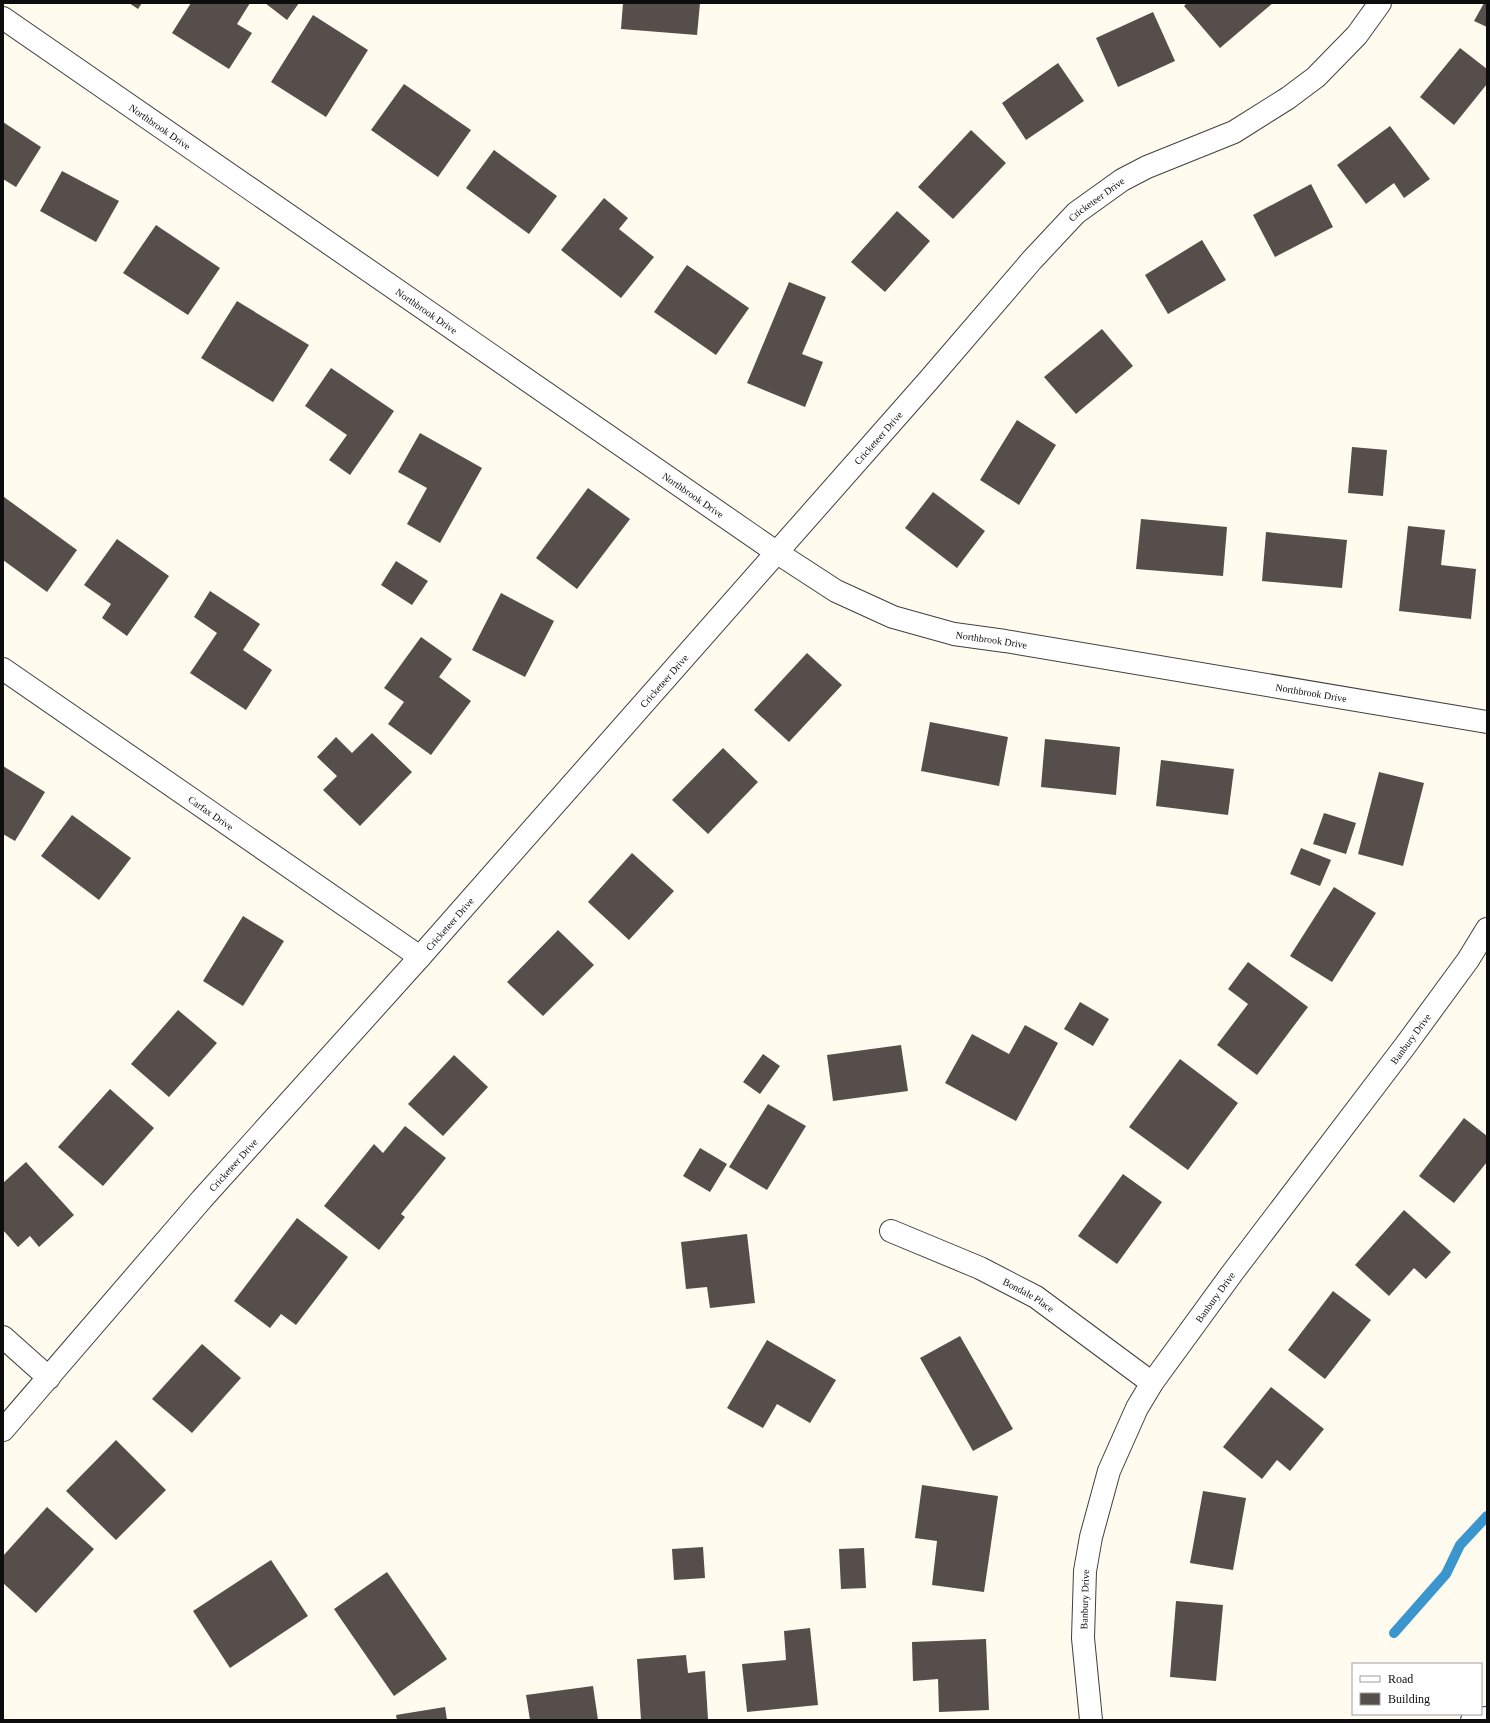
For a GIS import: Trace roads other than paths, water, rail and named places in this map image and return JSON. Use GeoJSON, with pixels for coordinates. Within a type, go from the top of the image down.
{"type":"FeatureCollection","features":[{"type":"Feature","properties":{"kind":"street","name":"Cricketeer Drive"},"geometry":{"type":"LineString","coordinates":[[3,1430],[202,1199],[420,957],[928,381],[1032,260],[1076,213],[1128,177],[1147,167],[1234,132],[1288,98],[1316,77],[1357,35],[1380,3]]}},
{"type":"Feature","properties":{"kind":"street","name":"Northbrook Drive"},"geometry":{"type":"LineString","coordinates":[[3,18],[776,552],[836,591],[894,617],[954,634],[1005,641],[1487,722]]}},
{"type":"Feature","properties":{"kind":"street","name":"Carfax Drive"},"geometry":{"type":"LineString","coordinates":[[3,669],[420,957]]}},
{"type":"Feature","properties":{"kind":"street","name":"Banbury Drive"},"geometry":{"type":"LineString","coordinates":[[1091,1720],[1083,1638],[1085,1571],[1091,1537],[1109,1471],[1137,1408],[1152,1383],[1233,1272],[1405,1046],[1468,960],[1487,929]]}},
{"type":"Feature","properties":{"kind":"street","name":"Bondale Place"},"geometry":{"type":"LineString","coordinates":[[891,1231],[980,1268],[1036,1297],[1152,1383]]}},
{"type":"Feature","properties":{"kind":"street"},"geometry":{"type":"LineString","coordinates":[[3,1337],[49,1378]]}},
{"type":"Feature","properties":{"kind":"street"},"geometry":{"type":"LineString","coordinates":[[1472,1720],[1487,1718]]}},
{"type":"Feature","properties":{"kind":"waterway"},"geometry":{"type":"LineString","coordinates":[[1394,1633],[1446,1574],[1460,1545],[1487,1516]]}}]}
